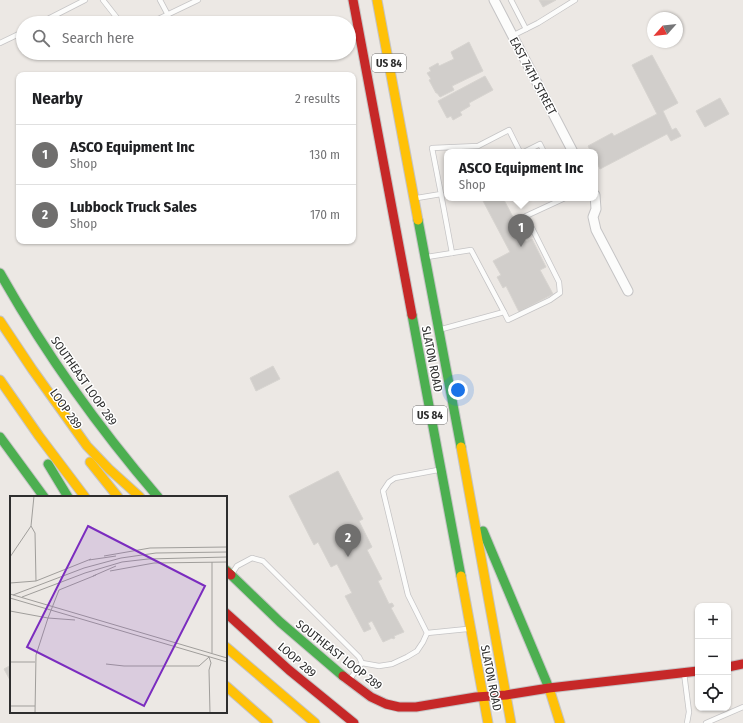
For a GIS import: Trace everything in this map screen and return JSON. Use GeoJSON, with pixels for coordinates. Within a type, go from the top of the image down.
{"type":"FeatureCollection","features":[{"type":"Feature","properties":{"kind":"main road","name":"SLATON ROAD"},"geometry":{"type":"LineString","coordinates":[[353,0],[404,212],[440,469],[488,723]]}},
{"type":"Feature","properties":{"kind":"main road","name":"SLATON ROAD"},"geometry":{"type":"LineString","coordinates":[[377,0],[414,199],[404,212]]}},
{"type":"Feature","properties":{"kind":"main road","name":"SLATON ROAD"},"geometry":{"type":"LineString","coordinates":[[404,212],[425,257],[511,723]]}},
{"type":"Feature","properties":{"kind":"main road","name":"SOUTHEAST LOOP 289"},"geometry":{"type":"LineString","coordinates":[[0,273],[52,358],[80,399],[133,468],[157,496]]}},
{"type":"Feature","properties":{"kind":"main road"},"geometry":{"type":"LineString","coordinates":[[0,321],[87,446],[109,469],[139,496]]}},
{"type":"Feature","properties":{"kind":"main road","name":"LOOP 289"},"geometry":{"type":"LineString","coordinates":[[0,330],[62,425],[117,496]]}},
{"type":"Feature","properties":{"kind":"main road"},"geometry":{"type":"LineString","coordinates":[[1,382],[67,496]]}},
{"type":"Feature","properties":{"kind":"main road"},"geometry":{"type":"LineString","coordinates":[[1,382],[34,430],[84,496]]}},
{"type":"Feature","properties":{"kind":"main road"},"geometry":{"type":"LineString","coordinates":[[0,437],[43,496]]}},
{"type":"Feature","properties":{"kind":"main road"},"geometry":{"type":"LineString","coordinates":[[464,474],[486,541],[549,688],[560,723]]}},
{"type":"Feature","properties":{"kind":"main road","name":"SOUTHEAST LOOP 289"},"geometry":{"type":"LineString","coordinates":[[228,572],[280,622],[349,680],[371,697],[386,704],[399,707],[416,707],[483,696],[506,695],[549,688],[695,672]]}},
{"type":"Feature","properties":{"kind":"main road","name":"LOOP 289"},"geometry":{"type":"LineString","coordinates":[[227,614],[289,670],[354,723]]}},
{"type":"Feature","properties":{"kind":"main road"},"geometry":{"type":"LineString","coordinates":[[227,648],[315,723]]}},
{"type":"Feature","properties":{"kind":"main road"},"geometry":{"type":"LineString","coordinates":[[731,666],[743,664]]}},
{"type":"Feature","properties":{"kind":"main road"},"geometry":{"type":"LineString","coordinates":[[227,687],[268,723]]}},
{"type":"Feature","properties":{"kind":"street","name":"EAST 74TH STREET"},"geometry":{"type":"LineString","coordinates":[[494,0],[571,149]]}},
{"type":"Feature","properties":{"kind":"street"},"geometry":{"type":"LineString","coordinates":[[596,201],[596,208],[593,217],[596,230],[628,291]]}},
{"type":"Feature","properties":{"kind":"lane"},"geometry":{"type":"LineString","coordinates":[[54,16],[85,0]]}},
{"type":"Feature","properties":{"kind":"lane"},"geometry":{"type":"LineString","coordinates":[[103,0],[116,16]]}},
{"type":"Feature","properties":{"kind":"lane"},"geometry":{"type":"LineString","coordinates":[[160,0],[168,15],[188,2],[198,0]]}},
{"type":"Feature","properties":{"kind":"lane"},"geometry":{"type":"LineString","coordinates":[[511,0],[526,29]]}},
{"type":"Feature","properties":{"kind":"lane"},"geometry":{"type":"LineString","coordinates":[[512,36],[575,0]]}},
{"type":"Feature","properties":{"kind":"lane"},"geometry":{"type":"LineString","coordinates":[[0,43],[16,35]]}},
{"type":"Feature","properties":{"kind":"lane"},"geometry":{"type":"LineString","coordinates":[[452,253],[432,148],[478,146],[509,130],[518,149]]}},
{"type":"Feature","properties":{"kind":"lane"},"geometry":{"type":"LineString","coordinates":[[530,149],[540,144],[542,149]]}},
{"type":"Feature","properties":{"kind":"lane"},"geometry":{"type":"LineString","coordinates":[[414,199],[441,194]]}},
{"type":"Feature","properties":{"kind":"lane"},"geometry":{"type":"LineString","coordinates":[[425,257],[471,250],[508,320],[550,300],[560,292],[559,282],[526,216],[558,201]]}},
{"type":"Feature","properties":{"kind":"lane"},"geometry":{"type":"LineString","coordinates":[[439,330],[504,312]]}},
{"type":"Feature","properties":{"kind":"lane"},"geometry":{"type":"LineString","coordinates":[[427,633],[408,595],[383,491],[389,482],[395,478],[440,469]]}},
{"type":"Feature","properties":{"kind":"lane"},"geometry":{"type":"LineString","coordinates":[[228,572],[252,558],[263,561],[359,657],[362,663]]}},
{"type":"Feature","properties":{"kind":"lane"},"geometry":{"type":"LineString","coordinates":[[427,633],[470,628]]}},
{"type":"Feature","properties":{"kind":"lane"},"geometry":{"type":"LineString","coordinates":[[362,663],[379,666],[392,664],[417,651],[427,633]]}},
{"type":"Feature","properties":{"kind":"lane"},"geometry":{"type":"LineString","coordinates":[[349,680],[362,663]]}},
{"type":"Feature","properties":{"kind":"lane"},"geometry":{"type":"LineString","coordinates":[[684,673],[688,712],[687,723]]}},
{"type":"Feature","properties":{"kind":"lane"},"geometry":{"type":"LineString","coordinates":[[706,723],[743,707]]}},
{"type":"Feature","properties":{"kind":"building"},"geometry":{"type":"Polygon","coordinates":[[[539,0],[556,0],[543,7],[539,0]]]}},
{"type":"Feature","properties":{"kind":"building"},"geometry":{"type":"Polygon","coordinates":[[[469,42],[483,71],[452,86],[454,90],[440,97],[429,80],[431,79],[427,73],[431,71],[429,68],[438,63],[439,66],[454,59],[451,52],[469,42]]]}},
{"type":"Feature","properties":{"kind":"building"},"geometry":{"type":"Polygon","coordinates":[[[652,55],[678,103],[663,111],[672,130],[676,128],[681,136],[671,141],[667,134],[600,169],[598,165],[598,149],[590,149],[588,146],[612,133],[614,136],[657,114],[632,65],[652,55]]]}},
{"type":"Feature","properties":{"kind":"building"},"geometry":{"type":"Polygon","coordinates":[[[485,76],[493,90],[469,103],[470,106],[460,112],[462,115],[453,120],[451,116],[447,118],[438,101],[485,76]]]}},
{"type":"Feature","properties":{"kind":"building"},"geometry":{"type":"Polygon","coordinates":[[[720,98],[729,114],[705,127],[696,111],[720,98]]]}},
{"type":"Feature","properties":{"kind":"building"},"geometry":{"type":"Polygon","coordinates":[[[483,201],[505,201],[526,242],[532,239],[546,267],[540,270],[553,294],[519,312],[506,286],[503,288],[497,277],[501,275],[493,261],[510,252],[483,201]]]}},
{"type":"Feature","properties":{"kind":"building"},"geometry":{"type":"Polygon","coordinates":[[[273,366],[280,379],[256,391],[250,378],[273,366]]]}},
{"type":"Feature","properties":{"kind":"building"},"geometry":{"type":"Polygon","coordinates":[[[338,471],[363,519],[359,521],[372,547],[367,550],[382,579],[378,581],[389,604],[392,603],[394,606],[391,608],[404,632],[394,636],[395,638],[393,639],[392,638],[383,642],[372,621],[368,623],[371,629],[364,632],[345,596],[352,593],[337,564],[331,567],[318,542],[314,545],[289,496],[338,471]]]}},
{"type":"Feature","properties":{"kind":"building"},"geometry":{"type":"Polygon","coordinates":[[[10,666],[10,680],[4,669],[10,666]]]}},
{"type":"Feature","properties":{"kind":"traffic: fast"},"geometry":{"type":"LineString","coordinates":[[418,220],[461,447]]}},
{"type":"Feature","properties":{"kind":"traffic: fast"},"geometry":{"type":"LineString","coordinates":[[0,273],[35,332],[73,389],[114,444],[157,496]]}},
{"type":"Feature","properties":{"kind":"traffic: fast"},"geometry":{"type":"LineString","coordinates":[[412,315],[461,576]]}},
{"type":"Feature","properties":{"kind":"traffic: fast"},"geometry":{"type":"LineString","coordinates":[[0,437],[43,496]]}},
{"type":"Feature","properties":{"kind":"traffic: fast"},"geometry":{"type":"LineString","coordinates":[[48,464],[67,496]]}},
{"type":"Feature","properties":{"kind":"traffic: fast"},"geometry":{"type":"LineString","coordinates":[[483,531],[549,688]]}},
{"type":"Feature","properties":{"kind":"traffic: fast"},"geometry":{"type":"LineString","coordinates":[[227,571],[280,622],[343,676]]}},
{"type":"Feature","properties":{"kind":"traffic: slow"},"geometry":{"type":"LineString","coordinates":[[377,0],[418,220]]}},
{"type":"Feature","properties":{"kind":"traffic: slow"},"geometry":{"type":"LineString","coordinates":[[0,321],[87,446],[109,469],[139,496]]}},
{"type":"Feature","properties":{"kind":"traffic: slow"},"geometry":{"type":"LineString","coordinates":[[0,380],[39,436],[84,496]]}},
{"type":"Feature","properties":{"kind":"traffic: slow"},"geometry":{"type":"LineString","coordinates":[[461,447],[511,723]]}},
{"type":"Feature","properties":{"kind":"traffic: slow"},"geometry":{"type":"LineString","coordinates":[[90,462],[117,496]]}},
{"type":"Feature","properties":{"kind":"traffic: slow"},"geometry":{"type":"LineString","coordinates":[[461,576],[488,723]]}},
{"type":"Feature","properties":{"kind":"traffic: slow"},"geometry":{"type":"LineString","coordinates":[[227,648],[315,723]]}},
{"type":"Feature","properties":{"kind":"traffic: slow"},"geometry":{"type":"LineString","coordinates":[[227,687],[268,723]]}},
{"type":"Feature","properties":{"kind":"traffic: slow"},"geometry":{"type":"LineString","coordinates":[[549,688],[560,723]]}},
{"type":"Feature","properties":{"kind":"traffic: jam"},"geometry":{"type":"LineString","coordinates":[[353,0],[356,16]]}},
{"type":"Feature","properties":{"kind":"traffic: jam"},"geometry":{"type":"LineString","coordinates":[[356,16],[412,315]]}},
{"type":"Feature","properties":{"kind":"traffic: jam"},"geometry":{"type":"LineString","coordinates":[[227,572],[231,575]]}},
{"type":"Feature","properties":{"kind":"traffic: jam"},"geometry":{"type":"LineString","coordinates":[[227,614],[289,670],[354,723]]}},
{"type":"Feature","properties":{"kind":"traffic: jam"},"geometry":{"type":"LineString","coordinates":[[731,666],[743,664]]}},
{"type":"Feature","properties":{"kind":"traffic: jam"},"geometry":{"type":"LineString","coordinates":[[343,676],[371,697],[386,704],[399,707],[416,707],[476,697],[506,695],[549,688],[695,671]]}},
{"type":"Feature","properties":{"kind":"place","name":"ASCO Equipment Inc"},"geometry":{"type":"Point","coordinates":[521,247]}},
{"type":"Feature","properties":{"kind":"place","name":"Lubbock Truck Sales"},"geometry":{"type":"Point","coordinates":[348,557]}}]}
